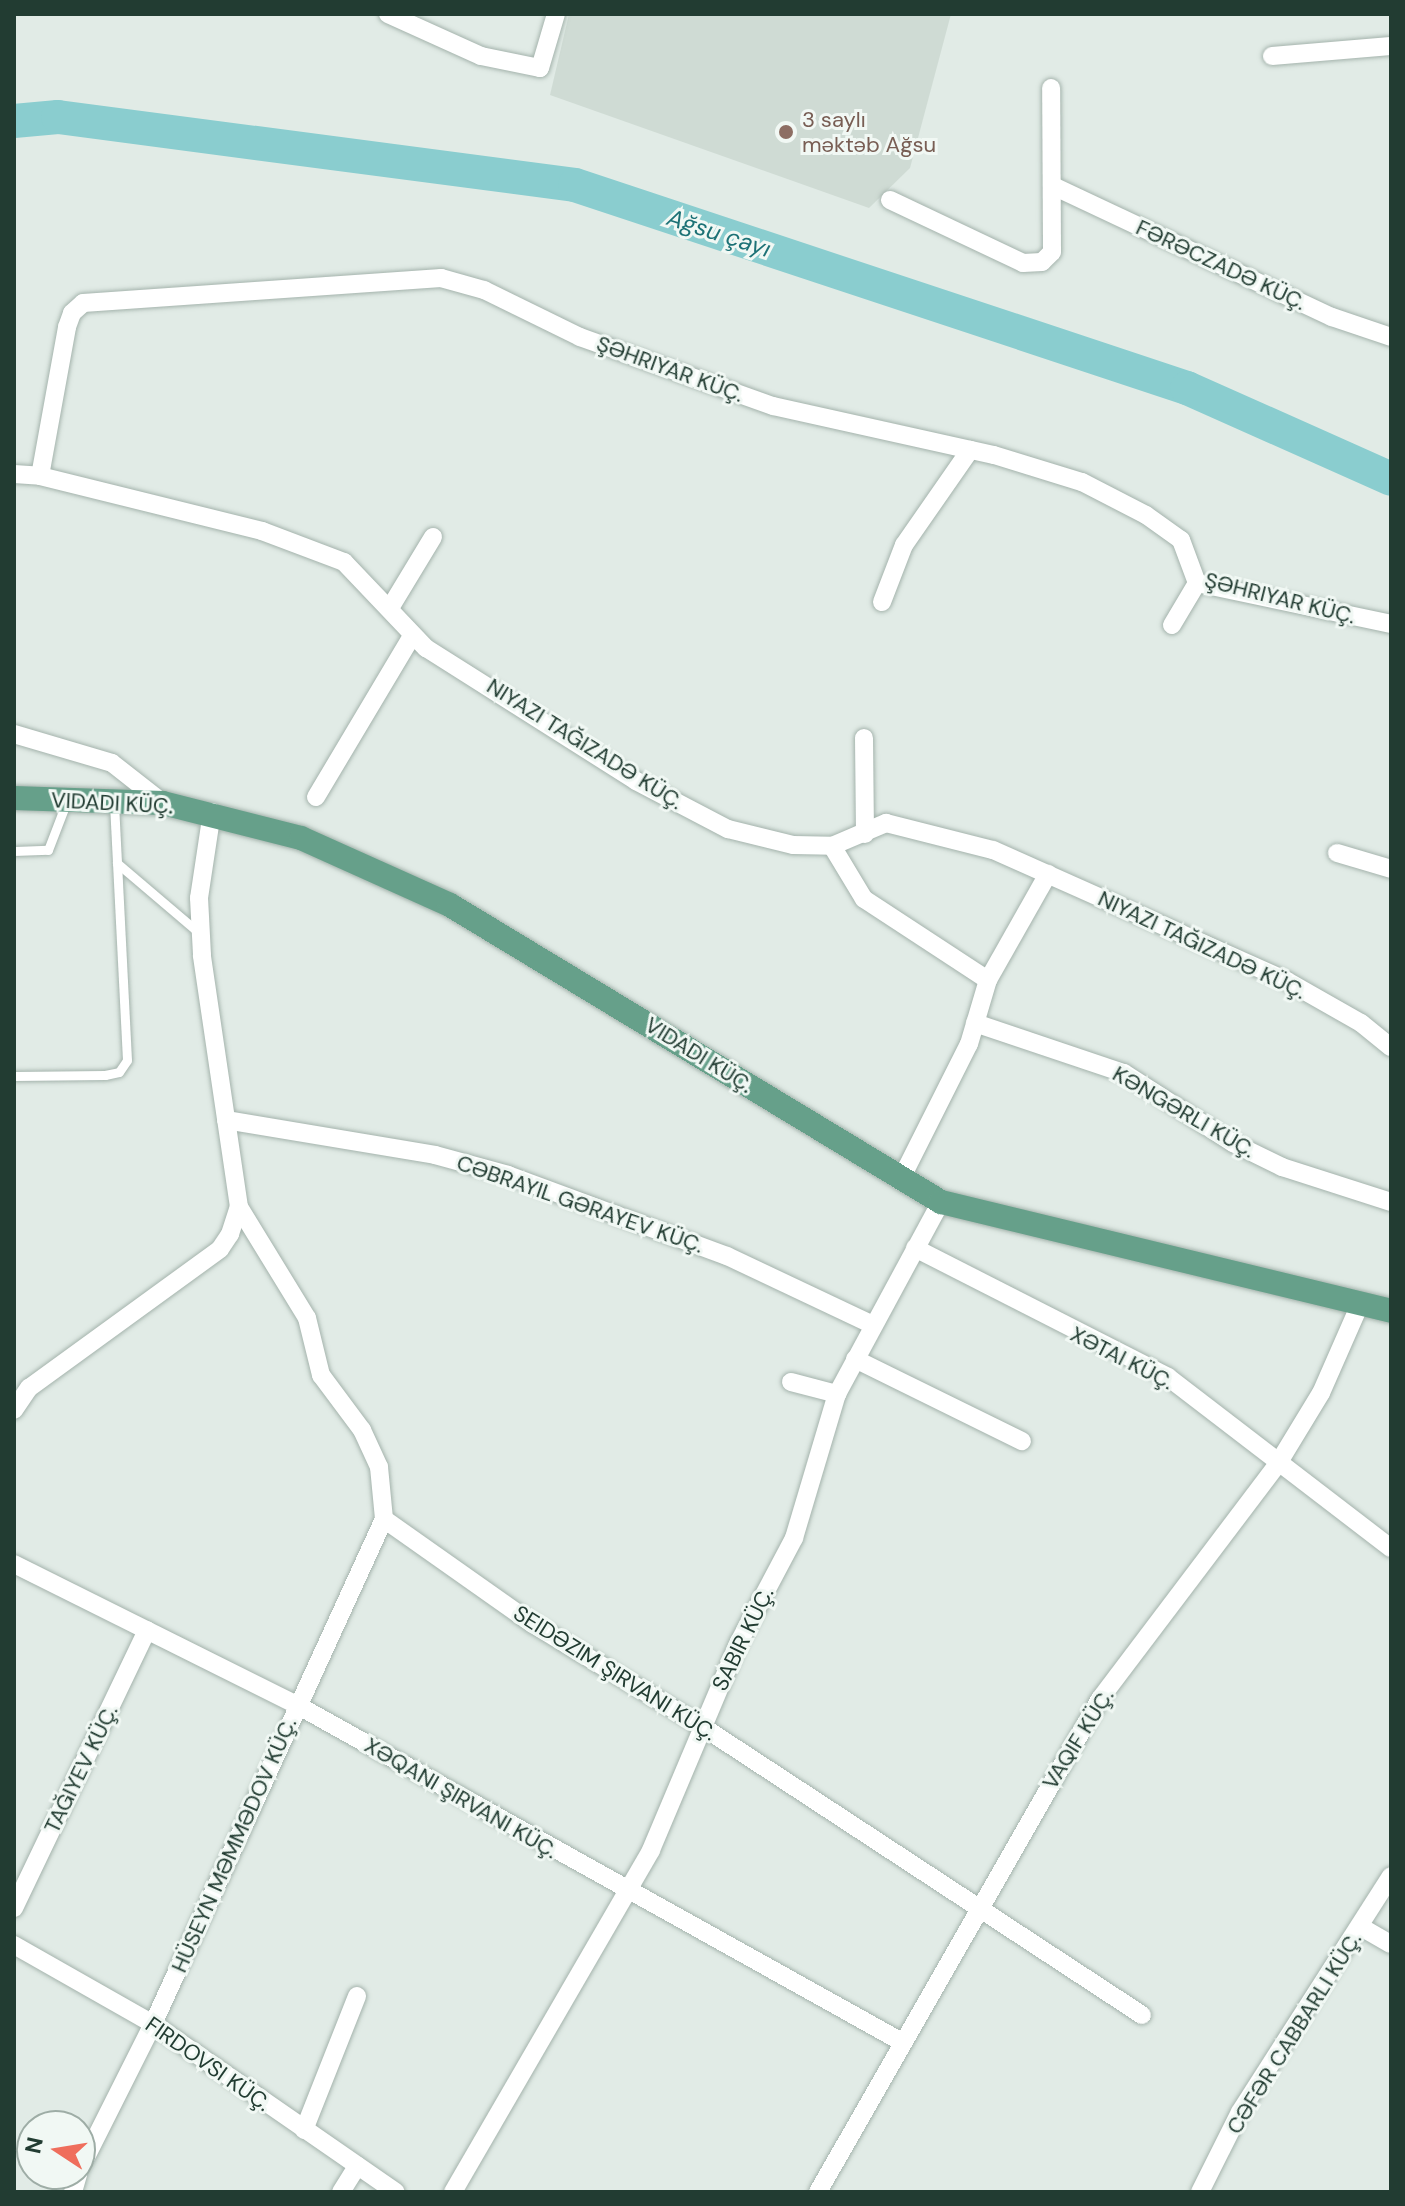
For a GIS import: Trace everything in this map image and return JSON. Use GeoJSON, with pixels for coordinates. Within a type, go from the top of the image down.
{"type":"FeatureCollection","features":[{"type":"Feature","properties":{"kind":"main road","name":"VIDADI KÜÇ."},"geometry":{"type":"LineString","coordinates":[[14,798],[163,803],[212,812],[349,856],[450,905],[584,982],[900,1181],[941,1202],[1391,1311]]}},
{"type":"Feature","properties":{"kind":"street"},"geometry":{"type":"LineString","coordinates":[[388,14],[481,56],[540,68],[556,14]]}},
{"type":"Feature","properties":{"kind":"street"},"geometry":{"type":"LineString","coordinates":[[1272,56],[1391,46]]}},
{"type":"Feature","properties":{"kind":"street"},"geometry":{"type":"LineString","coordinates":[[890,200],[1023,263],[1042,262],[1052,252],[1051,88]]}},
{"type":"Feature","properties":{"kind":"street","name":"FƏRƏCZADƏ KÜÇ."},"geometry":{"type":"LineString","coordinates":[[1053,186],[1332,317],[1391,337]]}},
{"type":"Feature","properties":{"kind":"street","name":"ŞƏHRIYAR KÜÇ."},"geometry":{"type":"LineString","coordinates":[[40,476],[67,327],[72,313],[83,303],[385,278],[441,278],[484,290],[580,337],[773,406],[970,450],[1082,482],[1146,515],[1181,540],[1197,583],[1391,624]]}},
{"type":"Feature","properties":{"kind":"street"},"geometry":{"type":"LineString","coordinates":[[882,602],[904,545],[970,450]]}},
{"type":"Feature","properties":{"kind":"street"},"geometry":{"type":"LineString","coordinates":[[14,474],[40,476],[262,531],[344,562],[390,608],[412,636],[636,781],[728,829],[793,845],[832,846],[886,823],[918,828],[993,850],[1287,981],[1391,1047]]}},
{"type":"Feature","properties":{"kind":"street"},"geometry":{"type":"LineString","coordinates":[[390,608],[433,537]]}},
{"type":"Feature","properties":{"kind":"street"},"geometry":{"type":"LineString","coordinates":[[1172,625],[1197,583]]}},
{"type":"Feature","properties":{"kind":"street"},"geometry":{"type":"LineString","coordinates":[[316,797],[412,636]]}},
{"type":"Feature","properties":{"kind":"street"},"geometry":{"type":"LineString","coordinates":[[14,734],[112,763],[163,803]]}},
{"type":"Feature","properties":{"kind":"street"},"geometry":{"type":"LineString","coordinates":[[864,738],[865,834]]}},
{"type":"Feature","properties":{"kind":"street"},"geometry":{"type":"LineString","coordinates":[[212,812],[199,898],[201,934],[239,1207],[307,1318],[321,1375],[362,1430],[379,1467],[384,1519]]}},
{"type":"Feature","properties":{"kind":"street"},"geometry":{"type":"LineString","coordinates":[[832,846],[864,899],[988,980]]}},
{"type":"Feature","properties":{"kind":"street"},"geometry":{"type":"LineString","coordinates":[[1337,853],[1391,869]]}},
{"type":"Feature","properties":{"kind":"street"},"geometry":{"type":"LineString","coordinates":[[900,1181],[975,1023],[988,980],[1048,874]]}},
{"type":"Feature","properties":{"kind":"street","name":"KƏNGƏRLI KÜÇ."},"geometry":{"type":"LineString","coordinates":[[975,1023],[1124,1073],[1233,1143],[1282,1167],[1391,1202]]}},
{"type":"Feature","properties":{"kind":"street"},"geometry":{"type":"LineString","coordinates":[[226,1120],[435,1155],[508,1175],[727,1256],[873,1325]]}},
{"type":"Feature","properties":{"kind":"street","name":"SABIR KÜÇ."},"geometry":{"type":"LineString","coordinates":[[453,2192],[629,1892],[739,1642],[794,1538],[837,1394],[941,1202]]}},
{"type":"Feature","properties":{"kind":"street"},"geometry":{"type":"LineString","coordinates":[[14,1410],[29,1388],[59,1364],[220,1249],[239,1207]]}},
{"type":"Feature","properties":{"kind":"street","name":"XƏTAI KÜÇ."},"geometry":{"type":"LineString","coordinates":[[915,1248],[1168,1377],[1391,1548]]}},
{"type":"Feature","properties":{"kind":"street","name":"VAQIF KÜÇ."},"geometry":{"type":"LineString","coordinates":[[818,2192],[979,1905],[1100,1699],[1279,1462],[1321,1393],[1361,1302]]}},
{"type":"Feature","properties":{"kind":"street"},"geometry":{"type":"LineString","coordinates":[[855,1359],[1022,1441]]}},
{"type":"Feature","properties":{"kind":"street"},"geometry":{"type":"LineString","coordinates":[[791,1382],[837,1394]]}},
{"type":"Feature","properties":{"kind":"street","name":"HÜSEYN MƏMMƏDOV KÜÇ."},"geometry":{"type":"LineString","coordinates":[[96,2138],[153,2024],[384,1519]]}},
{"type":"Feature","properties":{"kind":"street","name":"SEIDƏZIM ŞIRVANI KÜÇ."},"geometry":{"type":"LineString","coordinates":[[384,1519],[533,1624],[703,1727],[979,1905],[1142,2015]]}},
{"type":"Feature","properties":{"kind":"street","name":"XƏQANI ŞIRVANI KÜÇ."},"geometry":{"type":"LineString","coordinates":[[14,1564],[297,1705],[902,2042]]}},
{"type":"Feature","properties":{"kind":"street"},"geometry":{"type":"LineString","coordinates":[[14,1908],[147,1630]]}},
{"type":"Feature","properties":{"kind":"street"},"geometry":{"type":"LineString","coordinates":[[1200,2192],[1240,2112],[1391,1876]]}},
{"type":"Feature","properties":{"kind":"street"},"geometry":{"type":"LineString","coordinates":[[1361,1927],[1391,1944]]}},
{"type":"Feature","properties":{"kind":"street","name":"FIRDOVSI KÜÇ."},"geometry":{"type":"LineString","coordinates":[[14,1945],[153,2024],[396,2192]]}},
{"type":"Feature","properties":{"kind":"street"},"geometry":{"type":"LineString","coordinates":[[304,2130],[357,1996]]}},
{"type":"Feature","properties":{"kind":"street"},"geometry":{"type":"LineString","coordinates":[[341,2192],[357,2166]]}},
{"type":"Feature","properties":{"kind":"lane"},"geometry":{"type":"LineString","coordinates":[[14,851],[48,850],[67,799]]}},
{"type":"Feature","properties":{"kind":"lane"},"geometry":{"type":"LineString","coordinates":[[14,1076],[105,1075],[119,1072],[127,1060],[114,799]]}},
{"type":"Feature","properties":{"kind":"lane"},"geometry":{"type":"LineString","coordinates":[[117,863],[201,934]]}},
{"type":"Feature","properties":{"kind":"shaded area","name":"3 saylı məktəb Ağsu"},"geometry":{"type":"Polygon","coordinates":[[[569,14],[951,14],[910,168],[869,208],[550,95],[569,14]]]}},
{"type":"Feature","properties":{"kind":"waterway","name":"Ağsu çayı"},"geometry":{"type":"LineString","coordinates":[[14,121],[58,117],[575,185],[1187,388],[1391,479]]}},
{"type":"Feature","properties":{"kind":"place","name":"3 saylı məktəb Ağsu"},"geometry":{"type":"Point","coordinates":[786,132]}}]}
